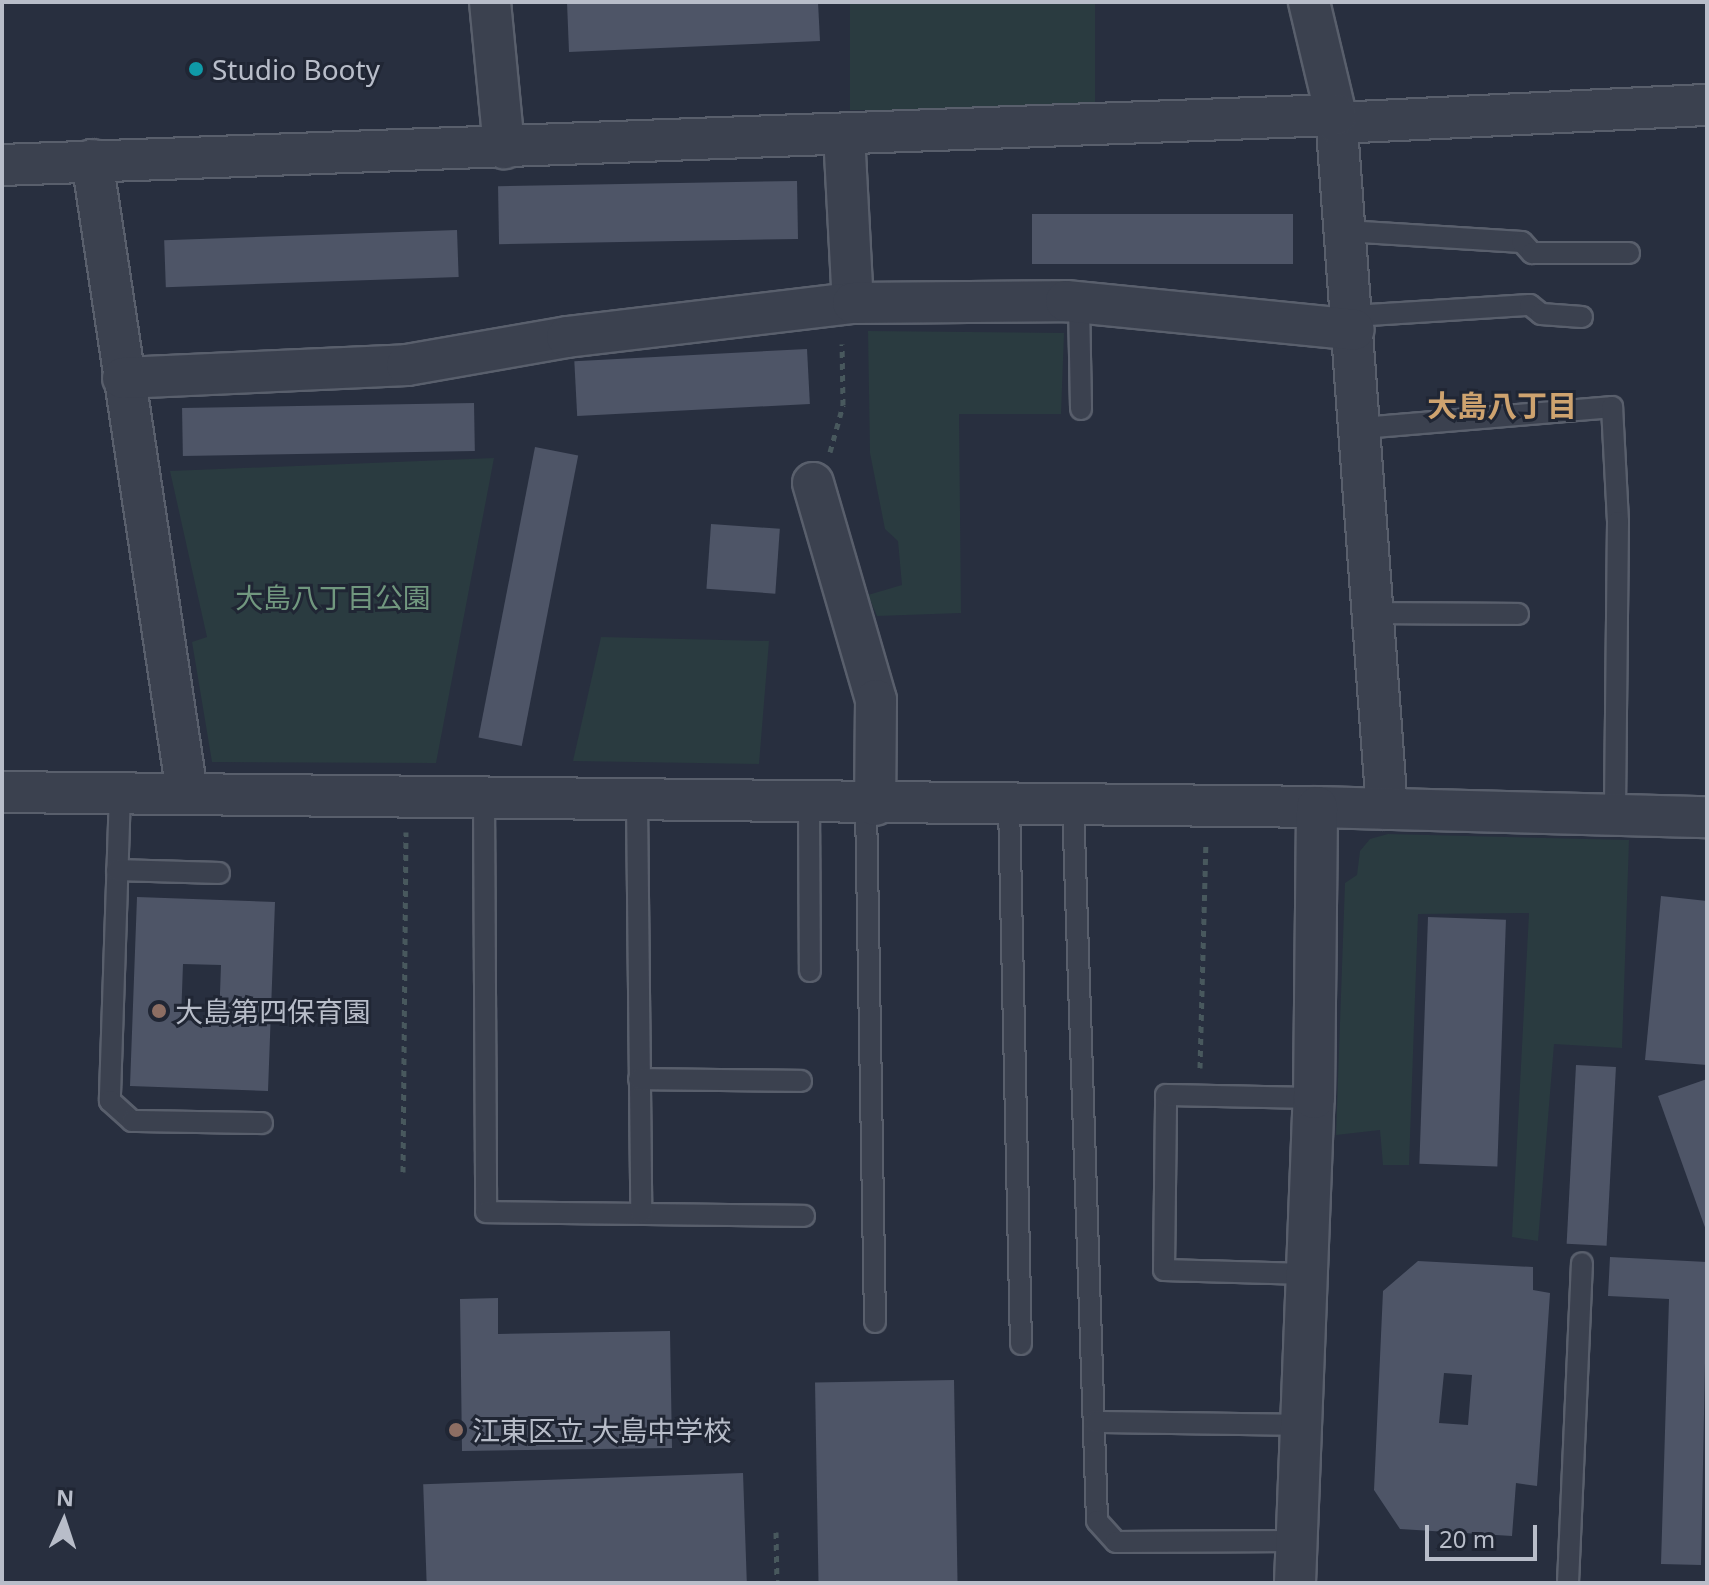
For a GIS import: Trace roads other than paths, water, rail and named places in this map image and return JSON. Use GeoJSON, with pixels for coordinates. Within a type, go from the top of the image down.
{"type":"FeatureCollection","features":[{"type":"Feature","properties":{"kind":"street"},"geometry":{"type":"LineString","coordinates":[[490,2],[504,148]]}},
{"type":"Feature","properties":{"kind":"street"},"geometry":{"type":"LineString","coordinates":[[1309,2],[1336,119],[1363,428],[1387,809]]}},
{"type":"Feature","properties":{"kind":"street"},"geometry":{"type":"LineString","coordinates":[[2,165],[1707,105]]}},
{"type":"Feature","properties":{"kind":"street"},"geometry":{"type":"LineString","coordinates":[[844,134],[847,320]]}},
{"type":"Feature","properties":{"kind":"street"},"geometry":{"type":"LineString","coordinates":[[92,160],[187,793]]}},
{"type":"Feature","properties":{"kind":"street"},"geometry":{"type":"LineString","coordinates":[[123,378],[407,365],[567,337],[1079,303],[1353,323]]}},
{"type":"Feature","properties":{"kind":"street"},"geometry":{"type":"LineString","coordinates":[[813,483],[876,700],[870,805]]}},
{"type":"Feature","properties":{"kind":"street"},"geometry":{"type":"LineString","coordinates":[[2,792],[406,795],[870,805],[1207,805],[1707,817]]}},
{"type":"Feature","properties":{"kind":"street"},"geometry":{"type":"LineString","coordinates":[[1295,1583],[1294,1541],[1314,1098],[1317,807]]}},
{"type":"Feature","properties":{"kind":"lane"},"geometry":{"type":"LineString","coordinates":[[1346,231],[1522,242],[1532,253],[1629,253]]}},
{"type":"Feature","properties":{"kind":"lane"},"geometry":{"type":"LineString","coordinates":[[1079,303],[1081,409]]}},
{"type":"Feature","properties":{"kind":"lane"},"geometry":{"type":"LineString","coordinates":[[1353,323],[1530,305],[1541,314],[1582,317]]}},
{"type":"Feature","properties":{"kind":"lane"},"geometry":{"type":"LineString","coordinates":[[1363,428],[1612,407],[1618,522],[1615,814]]}},
{"type":"Feature","properties":{"kind":"lane"},"geometry":{"type":"LineString","coordinates":[[1374,613],[1518,614]]}},
{"type":"Feature","properties":{"kind":"lane"},"geometry":{"type":"LineString","coordinates":[[120,793],[110,1101],[132,1121],[262,1123]]}},
{"type":"Feature","properties":{"kind":"lane"},"geometry":{"type":"LineString","coordinates":[[484,797],[486,1212],[804,1216]]}},
{"type":"Feature","properties":{"kind":"lane"},"geometry":{"type":"LineString","coordinates":[[637,800],[641,1213]]}},
{"type":"Feature","properties":{"kind":"lane"},"geometry":{"type":"LineString","coordinates":[[809,803],[810,971]]}},
{"type":"Feature","properties":{"kind":"lane"},"geometry":{"type":"LineString","coordinates":[[1009,804],[1021,1344]]}},
{"type":"Feature","properties":{"kind":"lane"},"geometry":{"type":"LineString","coordinates":[[1073,804],[1097,1521],[1116,1542],[1294,1541]]}},
{"type":"Feature","properties":{"kind":"lane"},"geometry":{"type":"LineString","coordinates":[[870,805],[875,1322]]}},
{"type":"Feature","properties":{"kind":"lane"},"geometry":{"type":"LineString","coordinates":[[117,870],[219,873]]}},
{"type":"Feature","properties":{"kind":"lane"},"geometry":{"type":"LineString","coordinates":[[639,1079],[801,1081]]}},
{"type":"Feature","properties":{"kind":"lane"},"geometry":{"type":"LineString","coordinates":[[1306,1274],[1164,1270],[1166,1095],[1314,1098]]}},
{"type":"Feature","properties":{"kind":"lane"},"geometry":{"type":"LineString","coordinates":[[1568,1583],[1582,1263]]}},
{"type":"Feature","properties":{"kind":"lane"},"geometry":{"type":"LineString","coordinates":[[1095,1422],[1299,1425]]}},
{"type":"Feature","properties":{"kind":"place","name":"Studio Booty"},"geometry":{"type":"Point","coordinates":[196,69]}},
{"type":"Feature","properties":{"kind":"place","name":"大島第四保育園"},"geometry":{"type":"Point","coordinates":[159,1011]}},
{"type":"Feature","properties":{"kind":"place","name":"江東区立 大島中学校"},"geometry":{"type":"Point","coordinates":[456,1430]}},
{"type":"Feature","properties":{"kind":"district","name":"大島八丁目"},"geometry":{"type":"Point","coordinates":[1502,406]}},
{"type":"Feature","properties":{"kind":"park label","name":"大島八丁目公園"},"geometry":{"type":"Point","coordinates":[333,597]}}]}
